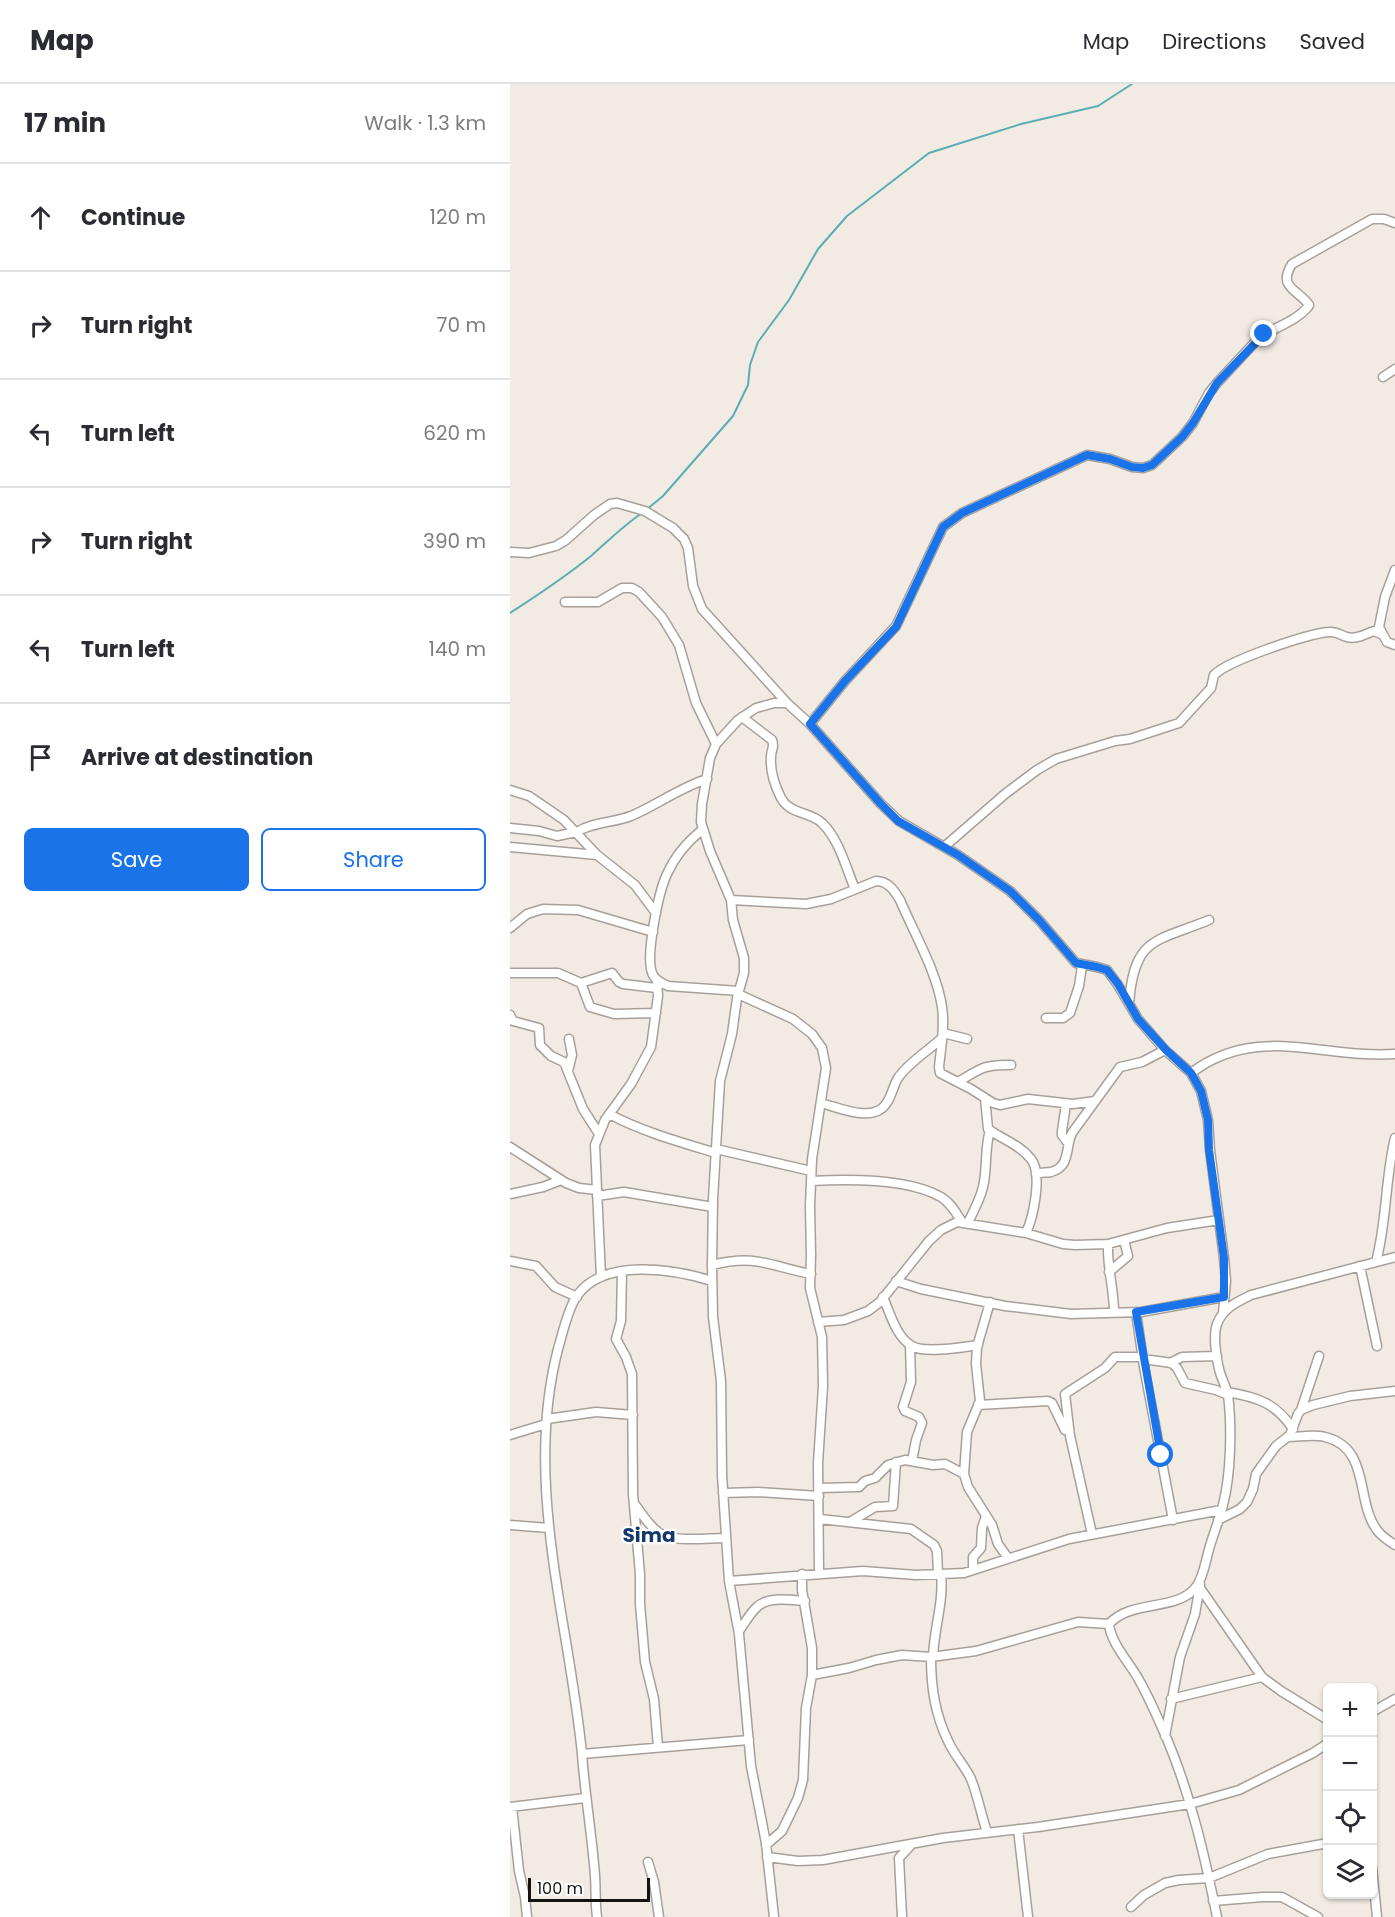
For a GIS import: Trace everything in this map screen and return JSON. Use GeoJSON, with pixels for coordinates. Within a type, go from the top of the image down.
{"type":"FeatureCollection","features":[{"type":"Feature","properties":{"kind":"street"},"geometry":{"type":"LineString","coordinates":[[810,724],[845,681],[896,627],[943,527],[962,513],[1087,455],[1110,459],[1132,467],[1143,468],[1152,465],[1182,437],[1217,383],[1257,340],[1308,308],[1307,301],[1286,280],[1292,264],[1372,219],[1384,219],[1395,223]]}},
{"type":"Feature","properties":{"kind":"street"},"geometry":{"type":"LineString","coordinates":[[1383,376],[1395,369]]}},
{"type":"Feature","properties":{"kind":"street"},"geometry":{"type":"LineString","coordinates":[[510,552],[529,554],[556,546],[566,540],[594,514],[610,504],[625,504],[651,514],[673,528],[684,539],[690,554],[694,594],[702,609],[881,804],[898,821],[944,847],[1010,891],[1039,920],[1069,958],[1082,966],[1107,970],[1118,984],[1138,1019],[1191,1073],[1201,1091],[1208,1120],[1224,1258],[1223,1313]]}},
{"type":"Feature","properties":{"kind":"street"},"geometry":{"type":"LineString","coordinates":[[1395,570],[1385,597],[1379,627],[1387,642],[1395,645]]}},
{"type":"Feature","properties":{"kind":"street"},"geometry":{"type":"LineString","coordinates":[[565,602],[598,602],[622,588],[632,588],[639,592],[662,617],[679,645],[696,703],[716,744]]}},
{"type":"Feature","properties":{"kind":"street"},"geometry":{"type":"LineString","coordinates":[[944,847],[1005,794],[1056,759],[1179,723],[1211,688],[1214,675],[1230,665],[1293,640],[1324,633],[1334,632],[1348,638],[1357,638],[1374,631],[1381,634]]}},
{"type":"Feature","properties":{"kind":"street"},"geometry":{"type":"LineString","coordinates":[[774,1917],[766,1845],[751,1766],[739,1631],[729,1581],[723,1493],[721,1382],[713,1317],[713,1207],[720,1081],[744,973],[744,958],[733,920],[731,900],[702,830],[702,804],[710,758],[716,744],[742,717],[762,706],[787,703]]}},
{"type":"Feature","properties":{"kind":"street"},"geometry":{"type":"LineString","coordinates":[[742,717],[774,743],[771,766],[781,798],[792,810],[816,818],[825,826],[839,849],[855,889]]}},
{"type":"Feature","properties":{"kind":"street"},"geometry":{"type":"LineString","coordinates":[[510,828],[539,831],[557,836],[576,832],[588,826],[630,817],[685,786],[707,779]]}},
{"type":"Feature","properties":{"kind":"street"},"geometry":{"type":"LineString","coordinates":[[510,790],[529,796],[564,820],[597,855],[635,885],[656,913]]}},
{"type":"Feature","properties":{"kind":"street"},"geometry":{"type":"LineString","coordinates":[[601,1277],[595,1144],[609,1114],[631,1084],[649,1052],[656,1013],[657,984],[650,965],[656,913],[666,875],[688,842],[702,830]]}},
{"type":"Feature","properties":{"kind":"street"},"geometry":{"type":"LineString","coordinates":[[510,847],[597,855]]}},
{"type":"Feature","properties":{"kind":"street"},"geometry":{"type":"LineString","coordinates":[[731,900],[806,904],[831,899],[876,881],[883,881],[892,888],[900,900],[935,981],[942,1006],[943,1035],[940,1073],[1000,1105],[1028,1099],[1066,1104],[1095,1101]]}},
{"type":"Feature","properties":{"kind":"street"},"geometry":{"type":"LineString","coordinates":[[510,928],[527,914],[543,909],[578,910],[652,932]]}},
{"type":"Feature","properties":{"kind":"street"},"geometry":{"type":"LineString","coordinates":[[1129,1004],[1131,978],[1137,962],[1149,944],[1209,920]]}},
{"type":"Feature","properties":{"kind":"street"},"geometry":{"type":"LineString","coordinates":[[1046,1018],[1063,1018],[1070,1013],[1079,986],[1082,966]]}},
{"type":"Feature","properties":{"kind":"street"},"geometry":{"type":"LineString","coordinates":[[510,973],[558,973],[581,983],[612,973],[623,984],[657,984],[739,992],[793,1019],[812,1034],[822,1048],[826,1068],[811,1171],[810,1288],[822,1337],[823,1386],[818,1463],[819,1573]]}},
{"type":"Feature","properties":{"kind":"street"},"geometry":{"type":"LineString","coordinates":[[581,983],[590,1007],[614,1014],[656,1013]]}},
{"type":"Feature","properties":{"kind":"street"},"geometry":{"type":"LineString","coordinates":[[510,1015],[513,1021],[538,1028],[540,1045],[551,1056],[564,1062],[583,1109],[599,1134]]}},
{"type":"Feature","properties":{"kind":"street"},"geometry":{"type":"LineString","coordinates":[[943,1035],[968,1039]]}},
{"type":"Feature","properties":{"kind":"street"},"geometry":{"type":"LineString","coordinates":[[821,1103],[868,1113],[880,1111],[887,1103],[897,1079],[943,1035]]}},
{"type":"Feature","properties":{"kind":"street"},"geometry":{"type":"LineString","coordinates":[[568,1071],[572,1055],[569,1039]]}},
{"type":"Feature","properties":{"kind":"street"},"geometry":{"type":"LineString","coordinates":[[1191,1073],[1207,1061],[1222,1054],[1249,1047],[1277,1045],[1395,1054]]}},
{"type":"Feature","properties":{"kind":"street"},"geometry":{"type":"LineString","coordinates":[[1036,1174],[1049,1173],[1060,1167],[1067,1157],[1068,1143],[1072,1133],[1120,1067],[1142,1062],[1166,1050]]}},
{"type":"Feature","properties":{"kind":"street"},"geometry":{"type":"LineString","coordinates":[[958,1082],[990,1065],[1011,1065]]}},
{"type":"Feature","properties":{"kind":"street"},"geometry":{"type":"LineString","coordinates":[[985,1098],[987,1126],[1031,1158],[1036,1174],[1035,1206],[1026,1233]]}},
{"type":"Feature","properties":{"kind":"street"},"geometry":{"type":"LineString","coordinates":[[1066,1104],[1062,1135],[1068,1143]]}},
{"type":"Feature","properties":{"kind":"street"},"geometry":{"type":"LineString","coordinates":[[609,1114],[648,1131],[716,1151],[811,1171]]}},
{"type":"Feature","properties":{"kind":"street"},"geometry":{"type":"LineString","coordinates":[[965,1222],[982,1194],[986,1164],[985,1148],[990,1130]]}},
{"type":"Feature","properties":{"kind":"street"},"geometry":{"type":"LineString","coordinates":[[1376,1262],[1395,1138]]}},
{"type":"Feature","properties":{"kind":"street"},"geometry":{"type":"LineString","coordinates":[[510,1147],[561,1180],[579,1188],[597,1193],[624,1192],[713,1207]]}},
{"type":"Feature","properties":{"kind":"street"},"geometry":{"type":"LineString","coordinates":[[510,1194],[543,1187],[561,1180]]}},
{"type":"Feature","properties":{"kind":"street"},"geometry":{"type":"LineString","coordinates":[[811,1181],[885,1183],[922,1190],[941,1197],[965,1222]]}},
{"type":"Feature","properties":{"kind":"street"},"geometry":{"type":"LineString","coordinates":[[818,1322],[844,1320],[868,1311],[883,1298],[941,1230],[957,1222],[1026,1233],[1063,1244],[1108,1244],[1167,1228],[1219,1220]]}},
{"type":"Feature","properties":{"kind":"street"},"geometry":{"type":"LineString","coordinates":[[1109,1272],[1128,1256],[1124,1240]]}},
{"type":"Feature","properties":{"kind":"street"},"geometry":{"type":"LineString","coordinates":[[1108,1244],[1114,1312]]}},
{"type":"Feature","properties":{"kind":"street"},"geometry":{"type":"LineString","coordinates":[[1165,1736],[1180,1657],[1195,1614],[1200,1583],[1227,1487],[1231,1429],[1228,1394],[1217,1356],[1216,1325],[1223,1313],[1232,1305],[1251,1295],[1395,1257]]}},
{"type":"Feature","properties":{"kind":"street"},"geometry":{"type":"LineString","coordinates":[[712,1265],[728,1261],[758,1260],[811,1274]]}},
{"type":"Feature","properties":{"kind":"street"},"geometry":{"type":"LineString","coordinates":[[510,1261],[536,1266],[555,1287],[577,1297]]}},
{"type":"Feature","properties":{"kind":"street"},"geometry":{"type":"LineString","coordinates":[[1360,1266],[1377,1346]]}},
{"type":"Feature","properties":{"kind":"street"},"geometry":{"type":"LineString","coordinates":[[597,1917],[582,1754],[549,1528],[545,1448],[550,1380],[564,1326],[577,1297],[591,1283],[601,1277],[632,1269],[671,1271],[712,1281]]}},
{"type":"Feature","properties":{"kind":"street"},"geometry":{"type":"LineString","coordinates":[[622,1271],[621,1321],[616,1339],[632,1374],[634,1503],[643,1639],[645,1662],[654,1699],[658,1747]]}},
{"type":"Feature","properties":{"kind":"street"},"geometry":{"type":"LineString","coordinates":[[896,1281],[921,1289],[1014,1307],[1071,1314],[1136,1312],[1224,1297]]}},
{"type":"Feature","properties":{"kind":"street"},"geometry":{"type":"LineString","coordinates":[[883,1298],[899,1332],[910,1345],[925,1349],[978,1345]]}},
{"type":"Feature","properties":{"kind":"street"},"geometry":{"type":"LineString","coordinates":[[990,1302],[978,1345],[976,1364],[980,1393],[978,1405],[967,1432],[964,1474],[968,1486],[992,1525],[998,1544],[1008,1558]]}},
{"type":"Feature","properties":{"kind":"street"},"geometry":{"type":"LineString","coordinates":[[1136,1312],[1173,1520]]}},
{"type":"Feature","properties":{"kind":"street"},"geometry":{"type":"LineString","coordinates":[[910,1345],[911,1382],[903,1407],[908,1413],[919,1417],[922,1423],[912,1461]]}},
{"type":"Feature","properties":{"kind":"street"},"geometry":{"type":"LineString","coordinates":[[1170,1363],[1182,1357],[1217,1356]]}},
{"type":"Feature","properties":{"kind":"street"},"geometry":{"type":"LineString","coordinates":[[1218,1520],[1240,1509],[1247,1502],[1253,1490],[1256,1474],[1276,1446],[1290,1433],[1301,1410],[1319,1356]]}},
{"type":"Feature","properties":{"kind":"street"},"geometry":{"type":"LineString","coordinates":[[1092,1534],[1070,1437],[1064,1396],[1105,1368],[1115,1357],[1143,1358],[1170,1363],[1177,1368],[1185,1383],[1270,1405],[1283,1414],[1290,1433]]}},
{"type":"Feature","properties":{"kind":"street"},"geometry":{"type":"LineString","coordinates":[[1301,1410],[1350,1396],[1395,1391]]}},
{"type":"Feature","properties":{"kind":"street"},"geometry":{"type":"LineString","coordinates":[[978,1405],[1023,1401],[1052,1402],[1070,1437]]}},
{"type":"Feature","properties":{"kind":"street"},"geometry":{"type":"LineString","coordinates":[[510,1435],[547,1422],[596,1412],[633,1415]]}},
{"type":"Feature","properties":{"kind":"street"},"geometry":{"type":"LineString","coordinates":[[1290,1433],[1324,1437],[1339,1442],[1347,1449],[1353,1457],[1361,1479],[1366,1507],[1373,1523],[1382,1537],[1395,1545]]}},
{"type":"Feature","properties":{"kind":"street"},"geometry":{"type":"LineString","coordinates":[[723,1493],[819,1492],[859,1487],[896,1462],[945,1464],[964,1474]]}},
{"type":"Feature","properties":{"kind":"street"},"geometry":{"type":"LineString","coordinates":[[850,1522],[875,1507],[893,1506],[896,1462]]}},
{"type":"Feature","properties":{"kind":"street"},"geometry":{"type":"LineString","coordinates":[[634,1503],[649,1524],[661,1534],[670,1537],[702,1539],[726,1538]]}},
{"type":"Feature","properties":{"kind":"street"},"geometry":{"type":"LineString","coordinates":[[729,1581],[863,1571],[916,1575],[973,1570],[1069,1539],[1221,1510]]}},
{"type":"Feature","properties":{"kind":"street"},"geometry":{"type":"LineString","coordinates":[[973,1570],[973,1557],[981,1548],[982,1528],[986,1516]]}},
{"type":"Feature","properties":{"kind":"street"},"geometry":{"type":"LineString","coordinates":[[820,1519],[903,1527],[918,1533],[937,1551],[942,1600],[934,1634],[932,1689],[936,1708],[950,1745],[972,1781],[987,1832]]}},
{"type":"Feature","properties":{"kind":"street"},"geometry":{"type":"LineString","coordinates":[[510,1525],[549,1528]]}},
{"type":"Feature","properties":{"kind":"street"},"geometry":{"type":"LineString","coordinates":[[766,1845],[782,1831],[798,1798],[803,1780],[806,1708],[812,1675],[812,1648],[802,1574]]}},
{"type":"Feature","properties":{"kind":"street"},"geometry":{"type":"LineString","coordinates":[[812,1675],[902,1655],[932,1657],[976,1651],[1078,1622],[1109,1624],[1126,1612],[1186,1597],[1200,1583]]}},
{"type":"Feature","properties":{"kind":"street"},"geometry":{"type":"LineString","coordinates":[[1200,1583],[1262,1677],[1323,1717]]}},
{"type":"Feature","properties":{"kind":"street"},"geometry":{"type":"LineString","coordinates":[[739,1631],[752,1613],[763,1603],[773,1600],[805,1600]]}},
{"type":"Feature","properties":{"kind":"street"},"geometry":{"type":"LineString","coordinates":[[1109,1624],[1143,1687],[1165,1736],[1190,1804],[1217,1917]]}},
{"type":"Feature","properties":{"kind":"street"},"geometry":{"type":"LineString","coordinates":[[1171,1699],[1262,1677]]}},
{"type":"Feature","properties":{"kind":"street"},"geometry":{"type":"LineString","coordinates":[[1377,1709],[1395,1700]]}},
{"type":"Feature","properties":{"kind":"street"},"geometry":{"type":"LineString","coordinates":[[582,1754],[749,1740]]}},
{"type":"Feature","properties":{"kind":"street"},"geometry":{"type":"LineString","coordinates":[[767,1857],[798,1861],[823,1860],[914,1843],[1190,1804],[1239,1790],[1323,1746]]}},
{"type":"Feature","properties":{"kind":"street"},"geometry":{"type":"LineString","coordinates":[[527,1917],[511,1807],[585,1798]]}},
{"type":"Feature","properties":{"kind":"street"},"geometry":{"type":"LineString","coordinates":[[1018,1829],[1028,1917]]}},
{"type":"Feature","properties":{"kind":"street"},"geometry":{"type":"LineString","coordinates":[[902,1917],[899,1858],[914,1843]]}},
{"type":"Feature","properties":{"kind":"street"},"geometry":{"type":"LineString","coordinates":[[1131,1907],[1144,1895],[1165,1883],[1209,1878],[1268,1854],[1323,1844]]}},
{"type":"Feature","properties":{"kind":"street"},"geometry":{"type":"LineString","coordinates":[[648,1862],[659,1917]]}},
{"type":"Feature","properties":{"kind":"street"},"geometry":{"type":"LineString","coordinates":[[1214,1901],[1282,1897],[1318,1917]]}},
{"type":"Feature","properties":{"kind":"street"},"geometry":{"type":"LineString","coordinates":[[1375,1899],[1377,1917]]}},
{"type":"Feature","properties":{"kind":"waterway"},"geometry":{"type":"LineString","coordinates":[[646,510],[663,496],[733,416],[748,385],[750,365],[758,342],[789,300],[818,249],[847,216],[929,153],[1021,124],[1098,106],[1132,84]]}},
{"type":"Feature","properties":{"kind":"waterway"},"geometry":{"type":"LineString","coordinates":[[510,613],[591,556],[642,513]]}},
{"type":"Feature","properties":{"kind":"district","name":"Sima"},"geometry":{"type":"Point","coordinates":[649,1535]}},
{"type":"Feature","properties":{"kind":"route"},"geometry":{"type":"LineString","coordinates":[[1161,1455],[1136,1312],[1224,1297],[1226,1281],[1209,1150],[1208,1120],[1201,1091],[1191,1073],[1138,1019],[1118,984],[1107,970],[1076,963],[1010,891],[958,855],[898,821],[810,724],[833,694],[896,627],[943,527],[962,513],[1087,455],[1110,459],[1132,467],[1143,468],[1152,465],[1182,437],[1193,423],[1209,393],[1264,334]]}}]}
